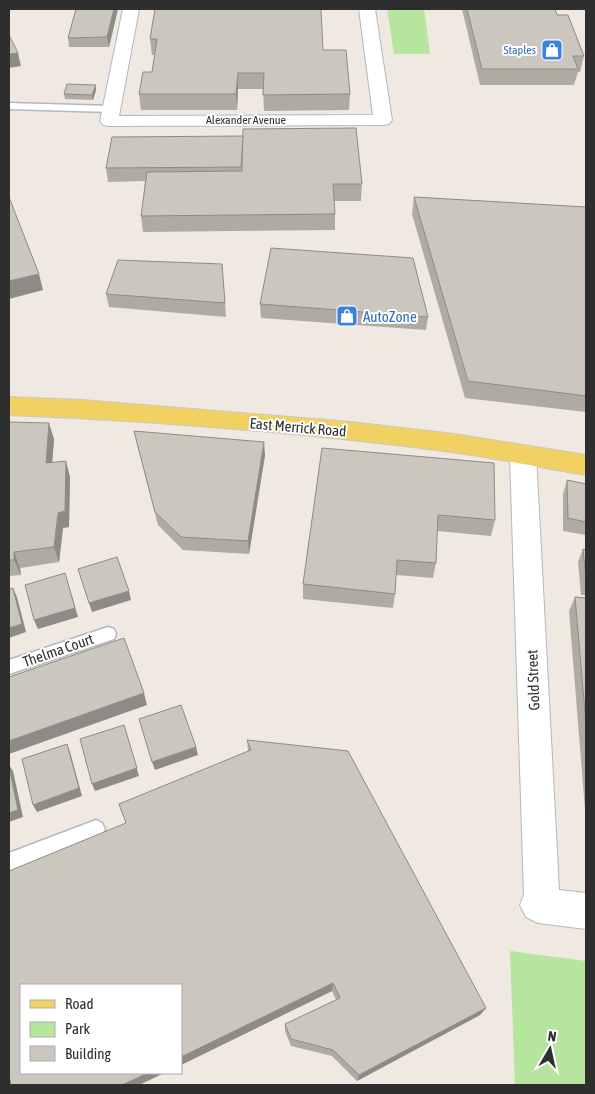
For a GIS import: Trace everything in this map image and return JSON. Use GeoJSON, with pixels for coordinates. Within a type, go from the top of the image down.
{"type":"FeatureCollection","features":[{"type":"Feature","properties":{"kind":"main road","name":"East Merrick Road"},"geometry":{"type":"LineString","coordinates":[[9,406],[82,409],[351,431],[454,443],[586,465]]}},
{"type":"Feature","properties":{"kind":"street"},"geometry":{"type":"LineString","coordinates":[[110,115],[131,9]]}},
{"type":"Feature","properties":{"kind":"street","name":"Alexander Avenue"},"geometry":{"type":"LineString","coordinates":[[110,115],[383,120],[367,9]]}},
{"type":"Feature","properties":{"kind":"street","name":"Gold Street"},"geometry":{"type":"LineString","coordinates":[[523,455],[542,896],[538,905],[586,911]]}},
{"type":"Feature","properties":{"kind":"lane"},"geometry":{"type":"LineString","coordinates":[[9,106],[110,115]]}},
{"type":"Feature","properties":{"kind":"lane","name":"Thelma Court"},"geometry":{"type":"LineString","coordinates":[[9,667],[108,634]]}},
{"type":"Feature","properties":{"kind":"lane"},"geometry":{"type":"LineString","coordinates":[[9,862],[96,829]]}},
{"type":"Feature","properties":{"kind":"green space"},"geometry":{"type":"Polygon","coordinates":[[[387,9],[424,9],[430,54],[394,54],[387,9]]]}},
{"type":"Feature","properties":{"kind":"green space"},"geometry":{"type":"Polygon","coordinates":[[[510,951],[586,961],[586,1085],[515,1085],[510,951]]]}},
{"type":"Feature","properties":{"kind":"building"},"geometry":{"type":"Polygon","coordinates":[[[76,9],[114,9],[107,37],[68,38],[76,9]]]}},
{"type":"Feature","properties":{"kind":"building"},"geometry":{"type":"Polygon","coordinates":[[[155,9],[321,9],[323,50],[346,50],[350,94],[263,95],[264,73],[238,73],[236,94],[139,94],[143,72],[152,72],[157,39],[150,39],[155,9]]]}},
{"type":"Feature","properties":{"kind":"building"},"geometry":{"type":"Polygon","coordinates":[[[467,9],[555,9],[557,15],[568,15],[584,56],[573,56],[578,69],[482,69],[467,9]]]}},
{"type":"Feature","properties":{"kind":"building"},"geometry":{"type":"Polygon","coordinates":[[[9,35],[18,53],[9,54],[9,35]]]}},
{"type":"Feature","properties":{"kind":"building"},"geometry":{"type":"Polygon","coordinates":[[[67,84],[96,85],[92,95],[64,94],[67,84]]]}},
{"type":"Feature","properties":{"kind":"building"},"geometry":{"type":"Polygon","coordinates":[[[356,128],[362,184],[333,184],[335,214],[141,216],[147,172],[242,171],[243,129],[356,128]]]}},
{"type":"Feature","properties":{"kind":"building"},"geometry":{"type":"Polygon","coordinates":[[[243,136],[241,167],[106,168],[112,137],[243,136]]]}},
{"type":"Feature","properties":{"kind":"building"},"geometry":{"type":"Polygon","coordinates":[[[9,197],[39,274],[9,281],[9,197]]]}},
{"type":"Feature","properties":{"kind":"building"},"geometry":{"type":"Polygon","coordinates":[[[414,197],[586,207],[586,396],[468,381],[414,197]]]}},
{"type":"Feature","properties":{"kind":"building"},"geometry":{"type":"Polygon","coordinates":[[[271,248],[413,258],[428,317],[260,304],[271,248]]]}},
{"type":"Feature","properties":{"kind":"building"},"geometry":{"type":"Polygon","coordinates":[[[118,260],[222,264],[225,303],[106,294],[118,260]]]}},
{"type":"Feature","properties":{"kind":"building"},"geometry":{"type":"Polygon","coordinates":[[[9,422],[49,423],[46,463],[66,461],[65,511],[58,513],[54,547],[14,552],[14,560],[9,560],[9,422]]]}},
{"type":"Feature","properties":{"kind":"building"},"geometry":{"type":"Polygon","coordinates":[[[134,431],[264,442],[248,541],[181,537],[155,512],[134,431]]]}},
{"type":"Feature","properties":{"kind":"building"},"geometry":{"type":"Polygon","coordinates":[[[322,448],[494,463],[495,520],[438,515],[436,563],[397,560],[395,594],[303,584],[322,448]]]}},
{"type":"Feature","properties":{"kind":"building"},"geometry":{"type":"Polygon","coordinates":[[[567,480],[586,484],[586,522],[568,518],[567,480]]]}},
{"type":"Feature","properties":{"kind":"building"},"geometry":{"type":"Polygon","coordinates":[[[583,549],[586,550],[586,579],[583,549]]]}},
{"type":"Feature","properties":{"kind":"building"},"geometry":{"type":"Polygon","coordinates":[[[117,557],[129,591],[89,603],[78,569],[117,557]]]}},
{"type":"Feature","properties":{"kind":"building"},"geometry":{"type":"Polygon","coordinates":[[[65,573],[75,608],[34,620],[25,585],[65,573]]]}},
{"type":"Feature","properties":{"kind":"building"},"geometry":{"type":"Polygon","coordinates":[[[13,588],[22,624],[9,628],[9,589],[13,588]]]}},
{"type":"Feature","properties":{"kind":"building"},"geometry":{"type":"Polygon","coordinates":[[[575,597],[586,598],[586,723],[575,597]]]}},
{"type":"Feature","properties":{"kind":"building"},"geometry":{"type":"Polygon","coordinates":[[[124,638],[144,693],[9,741],[9,677],[124,638]]]}},
{"type":"Feature","properties":{"kind":"building"},"geometry":{"type":"Polygon","coordinates":[[[181,705],[196,747],[152,762],[139,719],[181,705]]]}},
{"type":"Feature","properties":{"kind":"building"},"geometry":{"type":"Polygon","coordinates":[[[124,725],[137,768],[92,784],[80,739],[124,725]]]}},
{"type":"Feature","properties":{"kind":"building"},"geometry":{"type":"Polygon","coordinates":[[[247,740],[348,751],[486,1008],[359,1075],[333,1050],[291,1039],[285,1024],[340,998],[333,983],[182,1057],[182,984],[20,984],[20,1074],[146,1074],[122,1085],[11,1085],[9,1075],[9,871],[126,823],[119,804],[251,750],[247,740]]]}},
{"type":"Feature","properties":{"kind":"building"},"geometry":{"type":"Polygon","coordinates":[[[67,744],[79,788],[33,805],[22,759],[67,744]]]}},
{"type":"Feature","properties":{"kind":"building"},"geometry":{"type":"Polygon","coordinates":[[[9,766],[18,810],[9,813],[9,766]]]}},
{"type":"Feature","properties":{"kind":"place","name":"Staples"},"geometry":{"type":"Point","coordinates":[552,50]}},
{"type":"Feature","properties":{"kind":"place","name":"AutoZone"},"geometry":{"type":"Point","coordinates":[347,316]}}]}
